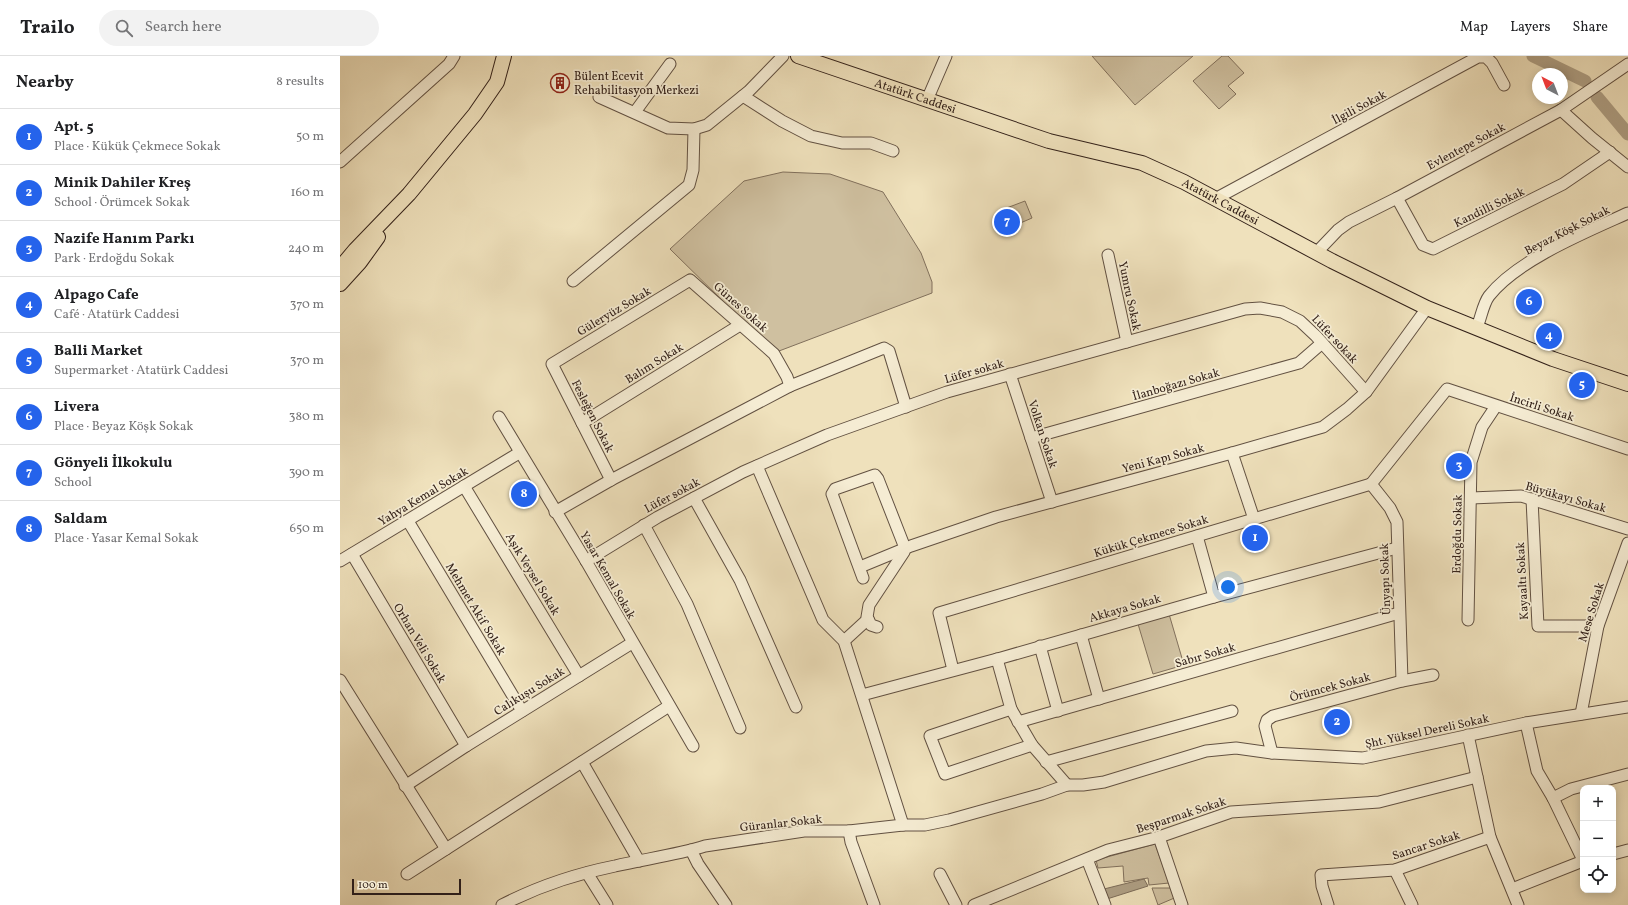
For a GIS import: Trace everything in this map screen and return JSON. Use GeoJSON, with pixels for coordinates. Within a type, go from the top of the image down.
{"type":"FeatureCollection","features":[{"type":"Feature","properties":{"kind":"main road"},"geometry":{"type":"LineString","coordinates":[[340,268],[409,194],[446,151],[489,95],[497,82],[504,56]]}},
{"type":"Feature","properties":{"kind":"main road","name":"Atatürk Caddesi"},"geometry":{"type":"LineString","coordinates":[[798,56],[1049,142],[1142,163],[1184,182],[1427,308],[1553,359],[1628,384]]}},
{"type":"Feature","properties":{"kind":"main road"},"geometry":{"type":"LineString","coordinates":[[340,284],[360,262],[409,194]]}},
{"type":"Feature","properties":{"kind":"street"},"geometry":{"type":"LineString","coordinates":[[340,162],[449,64],[454,56]]}},
{"type":"Feature","properties":{"kind":"street"},"geometry":{"type":"LineString","coordinates":[[599,97],[668,128],[694,129],[707,125],[743,96],[783,56]]}},
{"type":"Feature","properties":{"kind":"street"},"geometry":{"type":"LineString","coordinates":[[927,100],[946,56]]}},
{"type":"Feature","properties":{"kind":"street","name":"İlgili Sokak"},"geometry":{"type":"LineString","coordinates":[[1215,199],[1478,58],[1486,57],[1492,63],[1504,85]]}},
{"type":"Feature","properties":{"kind":"street"},"geometry":{"type":"LineString","coordinates":[[635,112],[670,64]]}},
{"type":"Feature","properties":{"kind":"street","name":"Evlentepe Sokak"},"geometry":{"type":"LineString","coordinates":[[1317,252],[1338,230],[1349,222],[1397,198],[1561,110],[1628,64]]}},
{"type":"Feature","properties":{"kind":"street"},"geometry":{"type":"LineString","coordinates":[[743,96],[782,121],[811,136],[842,143],[871,143],[893,151]]}},
{"type":"Feature","properties":{"kind":"street"},"geometry":{"type":"LineString","coordinates":[[1561,110],[1628,167]]}},
{"type":"Feature","properties":{"kind":"street"},"geometry":{"type":"LineString","coordinates":[[573,281],[689,185],[693,170],[694,129]]}},
{"type":"Feature","properties":{"kind":"street","name":"Kandilli Sokak"},"geometry":{"type":"LineString","coordinates":[[1397,198],[1423,245],[1433,249],[1563,184],[1610,152]]}},
{"type":"Feature","properties":{"kind":"street","name":"Beyaz Köşk Sokak"},"geometry":{"type":"LineString","coordinates":[[1477,327],[1488,297],[1503,282],[1542,255],[1628,213]]}},
{"type":"Feature","properties":{"kind":"street","name":"Yumru Sokak"},"geometry":{"type":"LineString","coordinates":[[1108,255],[1127,342]]}},
{"type":"Feature","properties":{"kind":"street","name":"Günes Sokak"},"geometry":{"type":"LineString","coordinates":[[690,280],[774,354],[787,377],[790,386]]}},
{"type":"Feature","properties":{"kind":"street","name":"Güleryüz Sokak"},"geometry":{"type":"LineString","coordinates":[[552,364],[690,280]]}},
{"type":"Feature","properties":{"kind":"street","name":"Lüfer sokak"},"geometry":{"type":"LineString","coordinates":[[586,561],[644,525],[694,498],[757,466],[827,435],[947,392],[1245,309],[1260,308],[1282,312],[1300,321],[1366,392]]}},
{"type":"Feature","properties":{"kind":"street","name":"Yeni Kapı Sokak"},"geometry":{"type":"LineString","coordinates":[[905,548],[878,479],[875,476],[835,490],[832,494],[861,572],[905,548],[996,517],[1324,427],[1366,392],[1427,308]]}},
{"type":"Feature","properties":{"kind":"street","name":"Balım Sokak"},"geometry":{"type":"LineString","coordinates":[[582,423],[740,324]]}},
{"type":"Feature","properties":{"kind":"street","name":"İlanboğazı Sokak"},"geometry":{"type":"LineString","coordinates":[[1031,438],[1299,363],[1322,344]]}},
{"type":"Feature","properties":{"kind":"street"},"geometry":{"type":"LineString","coordinates":[[555,512],[611,480],[790,386],[884,348],[889,351],[906,407]]}},
{"type":"Feature","properties":{"kind":"street","name":"Fesleğen Sokak"},"geometry":{"type":"LineString","coordinates":[[552,364],[611,480]]}},
{"type":"Feature","properties":{"kind":"street","name":"Volkan Sokak"},"geometry":{"type":"LineString","coordinates":[[1010,374],[1052,502]]}},
{"type":"Feature","properties":{"kind":"street","name":"İncirli Sokak"},"geometry":{"type":"LineString","coordinates":[[1371,484],[1447,389],[1628,449]]}},
{"type":"Feature","properties":{"kind":"street","name":"Erdoğdu Sokak"},"geometry":{"type":"LineString","coordinates":[[1468,620],[1472,462],[1482,427],[1496,406]]}},
{"type":"Feature","properties":{"kind":"street","name":"Yasar Kemal Sokak"},"geometry":{"type":"LineString","coordinates":[[498,417],[586,561],[632,643],[693,746]]}},
{"type":"Feature","properties":{"kind":"street","name":"Yahya Kemal Sokak"},"geometry":{"type":"LineString","coordinates":[[340,561],[519,452]]}},
{"type":"Feature","properties":{"kind":"street"},"geometry":{"type":"LineString","coordinates":[[1232,453],[1254,519]]}},
{"type":"Feature","properties":{"kind":"street"},"geometry":{"type":"LineString","coordinates":[[757,466],[823,620],[844,641],[903,824]]}},
{"type":"Feature","properties":{"kind":"street","name":"Kükük Çekmece Sokak"},"geometry":{"type":"LineString","coordinates":[[953,670],[939,613],[1371,484]]}},
{"type":"Feature","properties":{"kind":"street","name":"Ünyapı Sokak"},"geometry":{"type":"LineString","coordinates":[[1371,484],[1390,508],[1397,522],[1402,681]]}},
{"type":"Feature","properties":{"kind":"street","name":"Aşık Veysel Sokak"},"geometry":{"type":"LineString","coordinates":[[464,486],[579,676]]}},
{"type":"Feature","properties":{"kind":"street","name":"Büyükayı Sokak"},"geometry":{"type":"LineString","coordinates":[[1472,498],[1521,496],[1628,529]]}},
{"type":"Feature","properties":{"kind":"street"},"geometry":{"type":"LineString","coordinates":[[694,498],[740,580],[796,707]]}},
{"type":"Feature","properties":{"kind":"street","name":"Kayaaltı Sokak"},"geometry":{"type":"LineString","coordinates":[[1532,499],[1538,626],[1598,626]]}},
{"type":"Feature","properties":{"kind":"street","name":"Mehmet Akif Sokak"},"geometry":{"type":"LineString","coordinates":[[408,520],[522,711]]}},
{"type":"Feature","properties":{"kind":"street"},"geometry":{"type":"LineString","coordinates":[[644,525],[687,604],[740,728]]}},
{"type":"Feature","properties":{"kind":"street"},"geometry":{"type":"LineString","coordinates":[[1197,536],[1214,596]]}},
{"type":"Feature","properties":{"kind":"street","name":"Mese Sokak"},"geometry":{"type":"LineString","coordinates":[[1581,714],[1598,626],[1628,543]]}},
{"type":"Feature","properties":{"kind":"street"},"geometry":{"type":"LineString","coordinates":[[844,641],[872,623],[867,613],[868,605],[904,552],[905,548]]}},
{"type":"Feature","properties":{"kind":"street","name":"Akkaya Sokak"},"geometry":{"type":"LineString","coordinates":[[862,695],[997,659],[1214,596],[1397,548]]}},
{"type":"Feature","properties":{"kind":"street","name":"Orhan Veli Sokak"},"geometry":{"type":"LineString","coordinates":[[352,554],[466,746]]}},
{"type":"Feature","properties":{"kind":"street","name":"Sabır Sokak"},"geometry":{"type":"LineString","coordinates":[[1018,722],[1399,613]]}},
{"type":"Feature","properties":{"kind":"street"},"geometry":{"type":"LineString","coordinates":[[1081,635],[1099,699]]}},
{"type":"Feature","properties":{"kind":"street","name":"Calıkuşu Sokak"},"geometry":{"type":"LineString","coordinates":[[405,786],[440,762],[632,643]]}},
{"type":"Feature","properties":{"kind":"street"},"geometry":{"type":"LineString","coordinates":[[1040,646],[1058,711]]}},
{"type":"Feature","properties":{"kind":"street"},"geometry":{"type":"LineString","coordinates":[[997,659],[1011,709],[1018,722],[1032,745],[1067,785]]}},
{"type":"Feature","properties":{"kind":"street","name":"Örümcek Sokak"},"geometry":{"type":"LineString","coordinates":[[1272,753],[1265,726],[1267,720],[1273,716],[1402,681],[1434,675]]}},
{"type":"Feature","properties":{"kind":"street"},"geometry":{"type":"LineString","coordinates":[[340,680],[405,786],[446,849]]}},
{"type":"Feature","properties":{"kind":"street"},"geometry":{"type":"LineString","coordinates":[[407,874],[669,706]]}},
{"type":"Feature","properties":{"kind":"street","name":"Şht. Yüksel Dereli Sokak"},"geometry":{"type":"LineString","coordinates":[[1067,785],[1083,785],[1104,782],[1206,751],[1236,748],[1272,753],[1363,758],[1526,723],[1628,707]]}},
{"type":"Feature","properties":{"kind":"street"},"geometry":{"type":"LineString","coordinates":[[1011,709],[930,736],[946,774],[1032,745]]}},
{"type":"Feature","properties":{"kind":"street"},"geometry":{"type":"LineString","coordinates":[[1046,762],[1232,711]]}},
{"type":"Feature","properties":{"kind":"street"},"geometry":{"type":"LineString","coordinates":[[1526,723],[1537,771],[1553,798],[1581,857]]}},
{"type":"Feature","properties":{"kind":"street"},"geometry":{"type":"LineString","coordinates":[[1468,735],[1490,837],[1518,905]]}},
{"type":"Feature","properties":{"kind":"street"},"geometry":{"type":"LineString","coordinates":[[582,762],[639,861]]}},
{"type":"Feature","properties":{"kind":"street"},"geometry":{"type":"LineString","coordinates":[[1553,798],[1571,789],[1628,774]]}},
{"type":"Feature","properties":{"kind":"street","name":"Beşparmak Sokak"},"geometry":{"type":"LineString","coordinates":[[974,905],[1108,850],[1159,837],[1231,812],[1379,802],[1477,777]]}},
{"type":"Feature","properties":{"kind":"street","name":"Güranlar Sokak"},"geometry":{"type":"LineString","coordinates":[[502,905],[522,901],[555,882],[587,872],[705,846],[804,831],[849,830],[903,824],[925,824],[949,820],[1042,794],[1067,785]]}},
{"type":"Feature","properties":{"kind":"street"},"geometry":{"type":"LineString","coordinates":[[849,830],[851,842],[874,905]]}},
{"type":"Feature","properties":{"kind":"street"},"geometry":{"type":"LineString","coordinates":[[1159,837],[1182,905]]}},
{"type":"Feature","properties":{"kind":"street","name":"Sancar Sokak"},"geometry":{"type":"LineString","coordinates":[[1328,905],[1322,886],[1322,875],[1395,870],[1490,837]]}},
{"type":"Feature","properties":{"kind":"street"},"geometry":{"type":"LineString","coordinates":[[691,850],[698,864],[726,905]]}},
{"type":"Feature","properties":{"kind":"street"},"geometry":{"type":"LineString","coordinates":[[1616,853],[1628,850]]}},
{"type":"Feature","properties":{"kind":"street"},"geometry":{"type":"LineString","coordinates":[[1087,859],[1105,905]]}},
{"type":"Feature","properties":{"kind":"street"},"geometry":{"type":"LineString","coordinates":[[1512,889],[1580,862]]}},
{"type":"Feature","properties":{"kind":"street"},"geometry":{"type":"LineString","coordinates":[[1395,870],[1412,905]]}},
{"type":"Feature","properties":{"kind":"street"},"geometry":{"type":"LineString","coordinates":[[587,872],[607,905]]}},
{"type":"Feature","properties":{"kind":"street"},"geometry":{"type":"LineString","coordinates":[[940,874],[956,905]]}},
{"type":"Feature","properties":{"kind":"shaded area"},"geometry":{"type":"Polygon","coordinates":[[[1092,56],[1193,56],[1135,105],[1092,56]]]}},
{"type":"Feature","properties":{"kind":"shaded area"},"geometry":{"type":"Polygon","coordinates":[[[1222,56],[1228,56],[1244,73],[1228,86],[1236,94],[1219,109],[1193,81],[1222,56]]]}},
{"type":"Feature","properties":{"kind":"shaded area"},"geometry":{"type":"Polygon","coordinates":[[[783,172],[830,174],[883,192],[921,253],[932,282],[932,293],[779,351],[732,310],[670,249],[744,181],[783,172]]]}},
{"type":"Feature","properties":{"kind":"shaded area"},"geometry":{"type":"Polygon","coordinates":[[[1025,201],[1032,218],[1011,227],[1004,209],[1025,201]]]}},
{"type":"Feature","properties":{"kind":"shaded area"},"geometry":{"type":"Polygon","coordinates":[[[1169,614],[1184,665],[1153,674],[1138,624],[1169,614]]]}},
{"type":"Feature","properties":{"kind":"shaded area"},"geometry":{"type":"Polygon","coordinates":[[[1155,844],[1169,883],[1149,885],[1148,878],[1124,882],[1123,866],[1098,868],[1096,860],[1155,844]]]}},
{"type":"Feature","properties":{"kind":"shaded area"},"geometry":{"type":"Polygon","coordinates":[[[1144,879],[1148,886],[1107,899],[1104,889],[1144,879]]]}},
{"type":"Feature","properties":{"kind":"shaded area"},"geometry":{"type":"Polygon","coordinates":[[[1152,888],[1176,888],[1179,896],[1158,905],[1152,888]]]}},
{"type":"Feature","properties":{"kind":"waterway"},"geometry":{"type":"LineString","coordinates":[[1533,56],[1585,81]]}},
{"type":"Feature","properties":{"kind":"waterway"},"geometry":{"type":"LineString","coordinates":[[1597,97],[1628,134]]}},
{"type":"Feature","properties":{"kind":"place","name":"Bülent Ecevit Rehabilitasyon Merkezi"},"geometry":{"type":"Point","coordinates":[560,83]}},
{"type":"Feature","properties":{"kind":"place","name":"Gönyeli İlkokulu"},"geometry":{"type":"Point","coordinates":[1007,222]}},
{"type":"Feature","properties":{"kind":"place","name":"Livera"},"geometry":{"type":"Point","coordinates":[1529,302]}},
{"type":"Feature","properties":{"kind":"place","name":"Alpago Cafe"},"geometry":{"type":"Point","coordinates":[1549,336]}},
{"type":"Feature","properties":{"kind":"place","name":"Balli Market"},"geometry":{"type":"Point","coordinates":[1582,385]}},
{"type":"Feature","properties":{"kind":"place","name":"Nazife Hanım Parkı"},"geometry":{"type":"Point","coordinates":[1459,466]}},
{"type":"Feature","properties":{"kind":"place","name":"Saldam"},"geometry":{"type":"Point","coordinates":[524,494]}},
{"type":"Feature","properties":{"kind":"place","name":"Apt. 5"},"geometry":{"type":"Point","coordinates":[1255,538]}},
{"type":"Feature","properties":{"kind":"place","name":"Minik Dahiler Kreş"},"geometry":{"type":"Point","coordinates":[1337,722]}}]}
